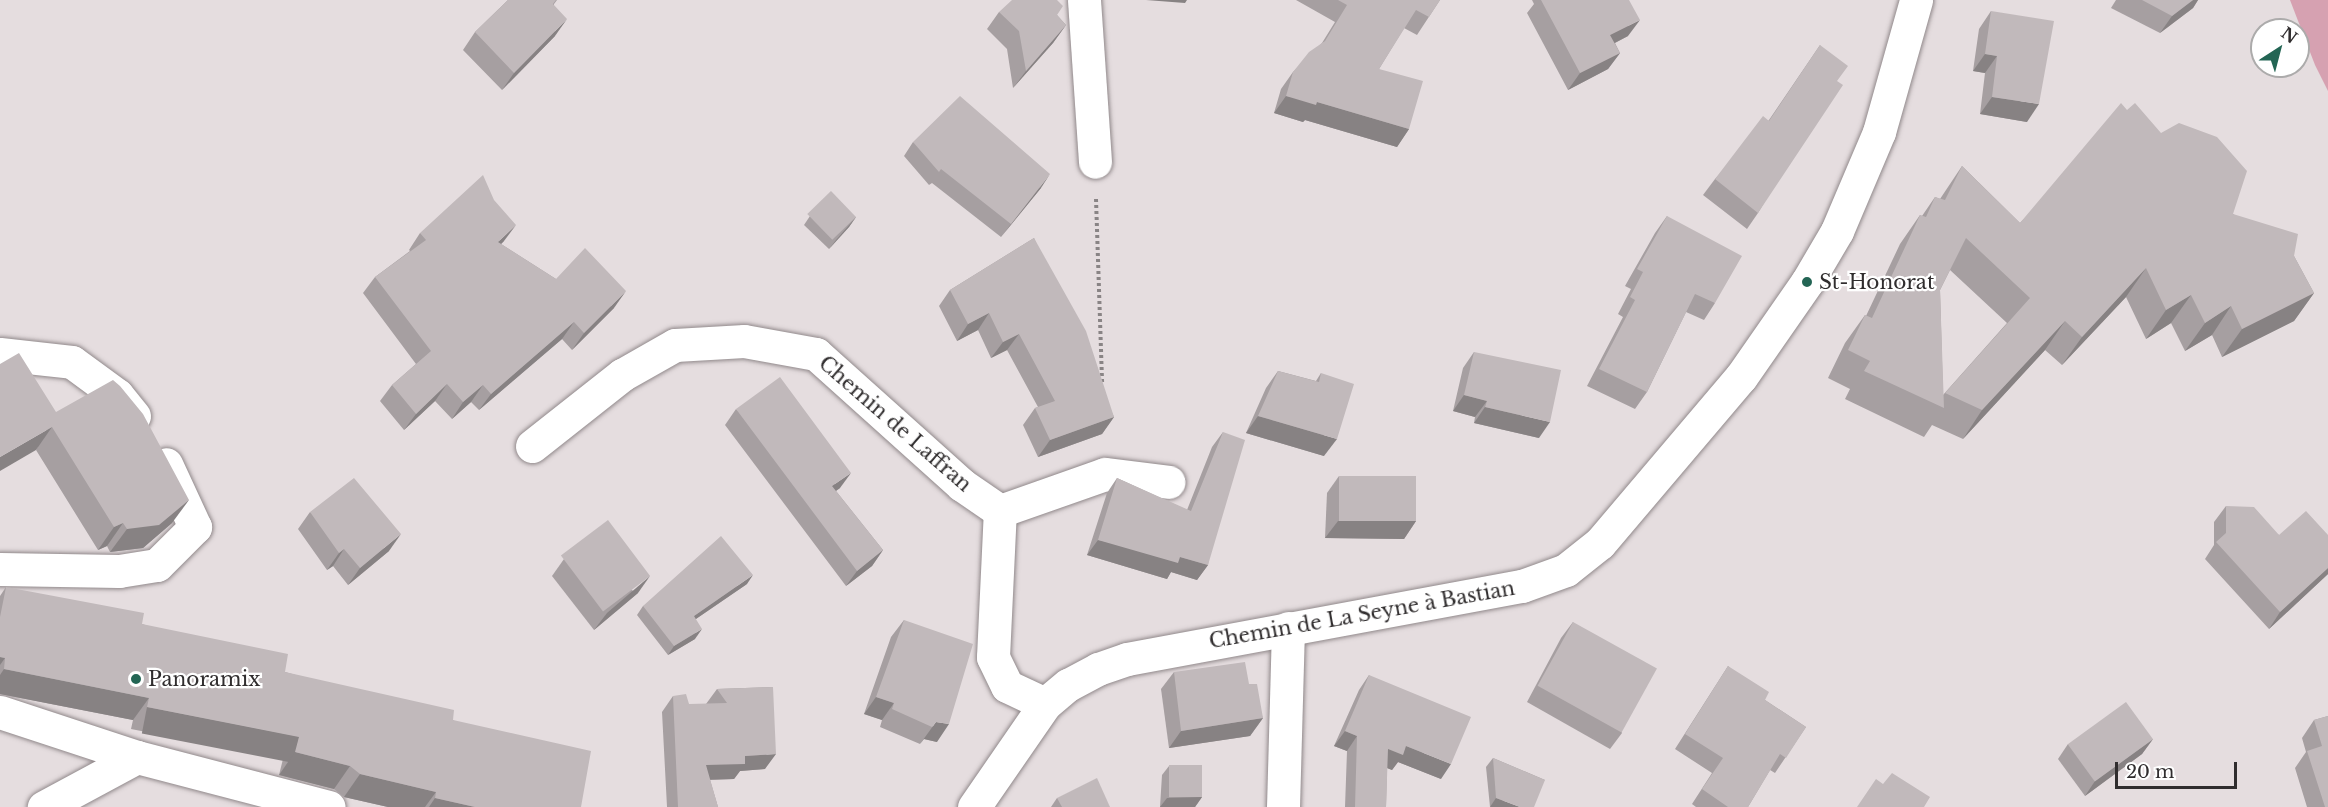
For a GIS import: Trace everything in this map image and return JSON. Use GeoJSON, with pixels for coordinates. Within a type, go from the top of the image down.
{"type":"FeatureCollection","features":[{"type":"Feature","properties":{"kind":"street"},"geometry":{"type":"LineString","coordinates":[[1084,0],[1095,162]]}},
{"type":"Feature","properties":{"kind":"street","name":"Chemin de La Seyne à Bastian"},"geometry":{"type":"LineString","coordinates":[[974,807],[1045,704],[1068,685],[1127,659],[1522,586],[1566,570],[1600,543],[1741,377],[1832,241],[1855,195],[1879,132],[1916,0]]}},
{"type":"Feature","properties":{"kind":"street","name":"Chemin de Laffran"},"geometry":{"type":"LineString","coordinates":[[532,446],[622,375],[675,345],[744,340],[816,354],[962,485],[1000,511]]}},
{"type":"Feature","properties":{"kind":"street"},"geometry":{"type":"LineString","coordinates":[[0,354],[72,362],[117,395],[156,444],[195,527],[157,565],[119,571],[0,569]]}},
{"type":"Feature","properties":{"kind":"street"},"geometry":{"type":"LineString","coordinates":[[1045,704],[1007,686],[993,657],[1000,511],[1105,474],[1169,482]]}},
{"type":"Feature","properties":{"kind":"street"},"geometry":{"type":"LineString","coordinates":[[1283,807],[1288,628]]}},
{"type":"Feature","properties":{"kind":"street"},"geometry":{"type":"LineString","coordinates":[[0,712],[137,757],[329,807]]}},
{"type":"Feature","properties":{"kind":"street"},"geometry":{"type":"LineString","coordinates":[[44,807],[137,757]]}},
{"type":"Feature","properties":{"kind":"path"},"geometry":{"type":"LineString","coordinates":[[1095,162],[1102,393]]}},
{"type":"Feature","properties":{"kind":"shaded area"},"geometry":{"type":"Polygon","coordinates":[[[2290,0],[2328,0],[2328,91],[2310,52],[2310,18],[2297,18],[2290,0]]]}},
{"type":"Feature","properties":{"kind":"building"},"geometry":{"type":"Polygon","coordinates":[[[508,0],[556,0],[553,4],[567,19],[514,73],[475,32],[508,0]]]}},
{"type":"Feature","properties":{"kind":"building"},"geometry":{"type":"Polygon","coordinates":[[[1012,0],[1057,0],[1063,6],[1057,15],[1066,25],[1026,71],[1019,31],[999,12],[1012,0]]]}},
{"type":"Feature","properties":{"kind":"building"},"geometry":{"type":"Polygon","coordinates":[[[1338,0],[1440,0],[1429,17],[1416,10],[1379,69],[1423,81],[1409,129],[1317,102],[1316,105],[1286,96],[1293,72],[1309,52],[1325,41],[1347,5],[1338,0]]]}},
{"type":"Feature","properties":{"kind":"building"},"geometry":{"type":"Polygon","coordinates":[[[1541,0],[1629,0],[1640,20],[1610,35],[1620,53],[1580,73],[1541,0]]]}},
{"type":"Feature","properties":{"kind":"building"},"geometry":{"type":"Polygon","coordinates":[[[2142,0],[2193,0],[2172,16],[2142,0]]]}},
{"type":"Feature","properties":{"kind":"building"},"geometry":{"type":"Polygon","coordinates":[[[1991,11],[2054,21],[2039,104],[1992,97],[1997,56],[1985,54],[1991,11]]]}},
{"type":"Feature","properties":{"kind":"building"},"geometry":{"type":"Polygon","coordinates":[[[1820,45],[1848,66],[1837,81],[1843,85],[1758,213],[1715,179],[1763,116],[1769,121],[1820,45]]]}},
{"type":"Feature","properties":{"kind":"building"},"geometry":{"type":"Polygon","coordinates":[[[960,96],[1050,174],[1011,224],[941,169],[939,172],[913,142],[960,96]]]}},
{"type":"Feature","properties":{"kind":"building"},"geometry":{"type":"Polygon","coordinates":[[[2121,103],[2127,110],[2135,103],[2161,133],[2179,123],[2217,137],[2247,171],[2233,214],[2298,234],[2294,256],[2314,293],[2242,329],[2231,306],[2205,323],[2191,295],[2166,310],[2146,268],[2082,337],[2065,321],[1982,410],[1945,393],[2030,298],[1966,238],[1940,290],[1944,408],[1864,371],[1870,361],[1848,350],[1865,315],[1872,318],[1920,215],[1926,217],[1935,197],[1945,200],[1962,166],[2020,223],[2121,103]]]}},
{"type":"Feature","properties":{"kind":"building"},"geometry":{"type":"Polygon","coordinates":[[[483,175],[494,200],[516,225],[498,242],[556,279],[585,248],[626,291],[584,333],[574,322],[491,394],[483,385],[463,402],[447,384],[416,414],[392,385],[431,351],[375,277],[426,240],[420,233],[483,175]]]}},
{"type":"Feature","properties":{"kind":"building"},"geometry":{"type":"Polygon","coordinates":[[[831,191],[856,217],[832,240],[807,214],[831,191]]]}},
{"type":"Feature","properties":{"kind":"building"},"geometry":{"type":"Polygon","coordinates":[[[1667,216],[1742,256],[1715,303],[1695,294],[1647,392],[1599,369],[1635,300],[1630,297],[1643,272],[1637,269],[1667,216]]]}},
{"type":"Feature","properties":{"kind":"building"},"geometry":{"type":"Polygon","coordinates":[[[1034,238],[1086,331],[1114,417],[1050,440],[1035,408],[1055,401],[1019,334],[1003,342],[989,313],[968,324],[950,290],[1034,238]]]}},
{"type":"Feature","properties":{"kind":"building"},"geometry":{"type":"Polygon","coordinates":[[[1474,352],[1561,370],[1550,422],[1485,407],[1487,401],[1464,395],[1474,352]]]}},
{"type":"Feature","properties":{"kind":"building"},"geometry":{"type":"Polygon","coordinates":[[[19,353],[56,412],[113,380],[120,386],[143,414],[189,500],[159,525],[127,529],[123,523],[114,527],[52,427],[0,457],[0,364],[19,353]]]}},
{"type":"Feature","properties":{"kind":"building"},"geometry":{"type":"Polygon","coordinates":[[[1278,371],[1319,382],[1321,373],[1354,384],[1337,439],[1258,416],[1278,371]]]}},
{"type":"Feature","properties":{"kind":"building"},"geometry":{"type":"Polygon","coordinates":[[[780,377],[851,473],[832,486],[883,550],[857,571],[736,409],[780,377]]]}},
{"type":"Feature","properties":{"kind":"building"},"geometry":{"type":"Polygon","coordinates":[[[1223,432],[1245,440],[1208,565],[1180,557],[1178,563],[1098,540],[1117,478],[1191,511],[1223,432]]]}},
{"type":"Feature","properties":{"kind":"building"},"geometry":{"type":"Polygon","coordinates":[[[1339,476],[1416,476],[1416,521],[1339,521],[1339,476]]]}},
{"type":"Feature","properties":{"kind":"building"},"geometry":{"type":"Polygon","coordinates":[[[354,478],[401,534],[360,568],[344,549],[339,553],[310,512],[354,478]]]}},
{"type":"Feature","properties":{"kind":"building"},"geometry":{"type":"Polygon","coordinates":[[[2226,506],[2254,507],[2279,535],[2306,511],[2328,535],[2328,568],[2280,612],[2216,542],[2226,533],[2226,506]]]}},
{"type":"Feature","properties":{"kind":"building"},"geometry":{"type":"Polygon","coordinates":[[[608,520],[650,576],[603,611],[561,556],[608,520]]]}},
{"type":"Feature","properties":{"kind":"building"},"geometry":{"type":"Polygon","coordinates":[[[721,536],[753,575],[694,616],[702,629],[674,646],[643,606],[721,536]]]}},
{"type":"Feature","properties":{"kind":"building"},"geometry":{"type":"Polygon","coordinates":[[[6,587],[144,613],[142,624],[288,654],[285,672],[454,710],[453,720],[591,751],[581,807],[475,807],[435,798],[436,792],[360,774],[350,766],[295,752],[299,737],[147,707],[149,698],[4,669],[5,658],[0,657],[0,617],[6,587]]]}},
{"type":"Feature","properties":{"kind":"building"},"geometry":{"type":"Polygon","coordinates":[[[904,620],[973,644],[949,724],[936,722],[932,727],[892,709],[894,703],[876,697],[904,620]]]}},
{"type":"Feature","properties":{"kind":"building"},"geometry":{"type":"Polygon","coordinates":[[[1573,622],[1657,669],[1622,732],[1538,686],[1573,622]]]}},
{"type":"Feature","properties":{"kind":"building"},"geometry":{"type":"Polygon","coordinates":[[[1245,662],[1249,684],[1257,684],[1263,718],[1181,731],[1174,672],[1245,662]]]}},
{"type":"Feature","properties":{"kind":"building"},"geometry":{"type":"Polygon","coordinates":[[[1728,666],[1769,692],[1765,700],[1806,727],[1786,758],[1780,754],[1748,807],[1728,807],[1702,789],[1723,758],[1685,734],[1728,666]]]}},
{"type":"Feature","properties":{"kind":"building"},"geometry":{"type":"Polygon","coordinates":[[[1369,675],[1471,717],[1451,764],[1406,746],[1403,755],[1388,749],[1386,807],[1355,807],[1357,736],[1345,731],[1369,675]]]}},
{"type":"Feature","properties":{"kind":"building"},"geometry":{"type":"Polygon","coordinates":[[[773,687],[776,754],[745,756],[745,764],[706,765],[718,807],[678,807],[673,696],[686,694],[689,704],[727,703],[717,689],[773,687]]]}},
{"type":"Feature","properties":{"kind":"building"},"geometry":{"type":"Polygon","coordinates":[[[2126,702],[2153,739],[2095,782],[2068,744],[2126,702]]]}},
{"type":"Feature","properties":{"kind":"building"},"geometry":{"type":"Polygon","coordinates":[[[2328,716],[2328,807],[2325,807],[2307,751],[2322,746],[2314,720],[2328,716]]]}},
{"type":"Feature","properties":{"kind":"building"},"geometry":{"type":"Polygon","coordinates":[[[1493,758],[1545,780],[1534,807],[1520,807],[1496,798],[1493,758]]]}},
{"type":"Feature","properties":{"kind":"building"},"geometry":{"type":"Polygon","coordinates":[[[1169,765],[1202,765],[1202,797],[1169,797],[1169,765]]]}},
{"type":"Feature","properties":{"kind":"building"},"geometry":{"type":"Polygon","coordinates":[[[1892,773],[1930,797],[1924,807],[1857,807],[1876,779],[1883,784],[1892,773]]]}},
{"type":"Feature","properties":{"kind":"building"},"geometry":{"type":"Polygon","coordinates":[[[1097,778],[1110,807],[1062,807],[1057,798],[1097,778]]]}},
{"type":"Feature","properties":{"kind":"place","name":"St-Honorat"},"geometry":{"type":"Point","coordinates":[1807,282]}},
{"type":"Feature","properties":{"kind":"place","name":"Panoramix"},"geometry":{"type":"Point","coordinates":[136,679]}}]}
